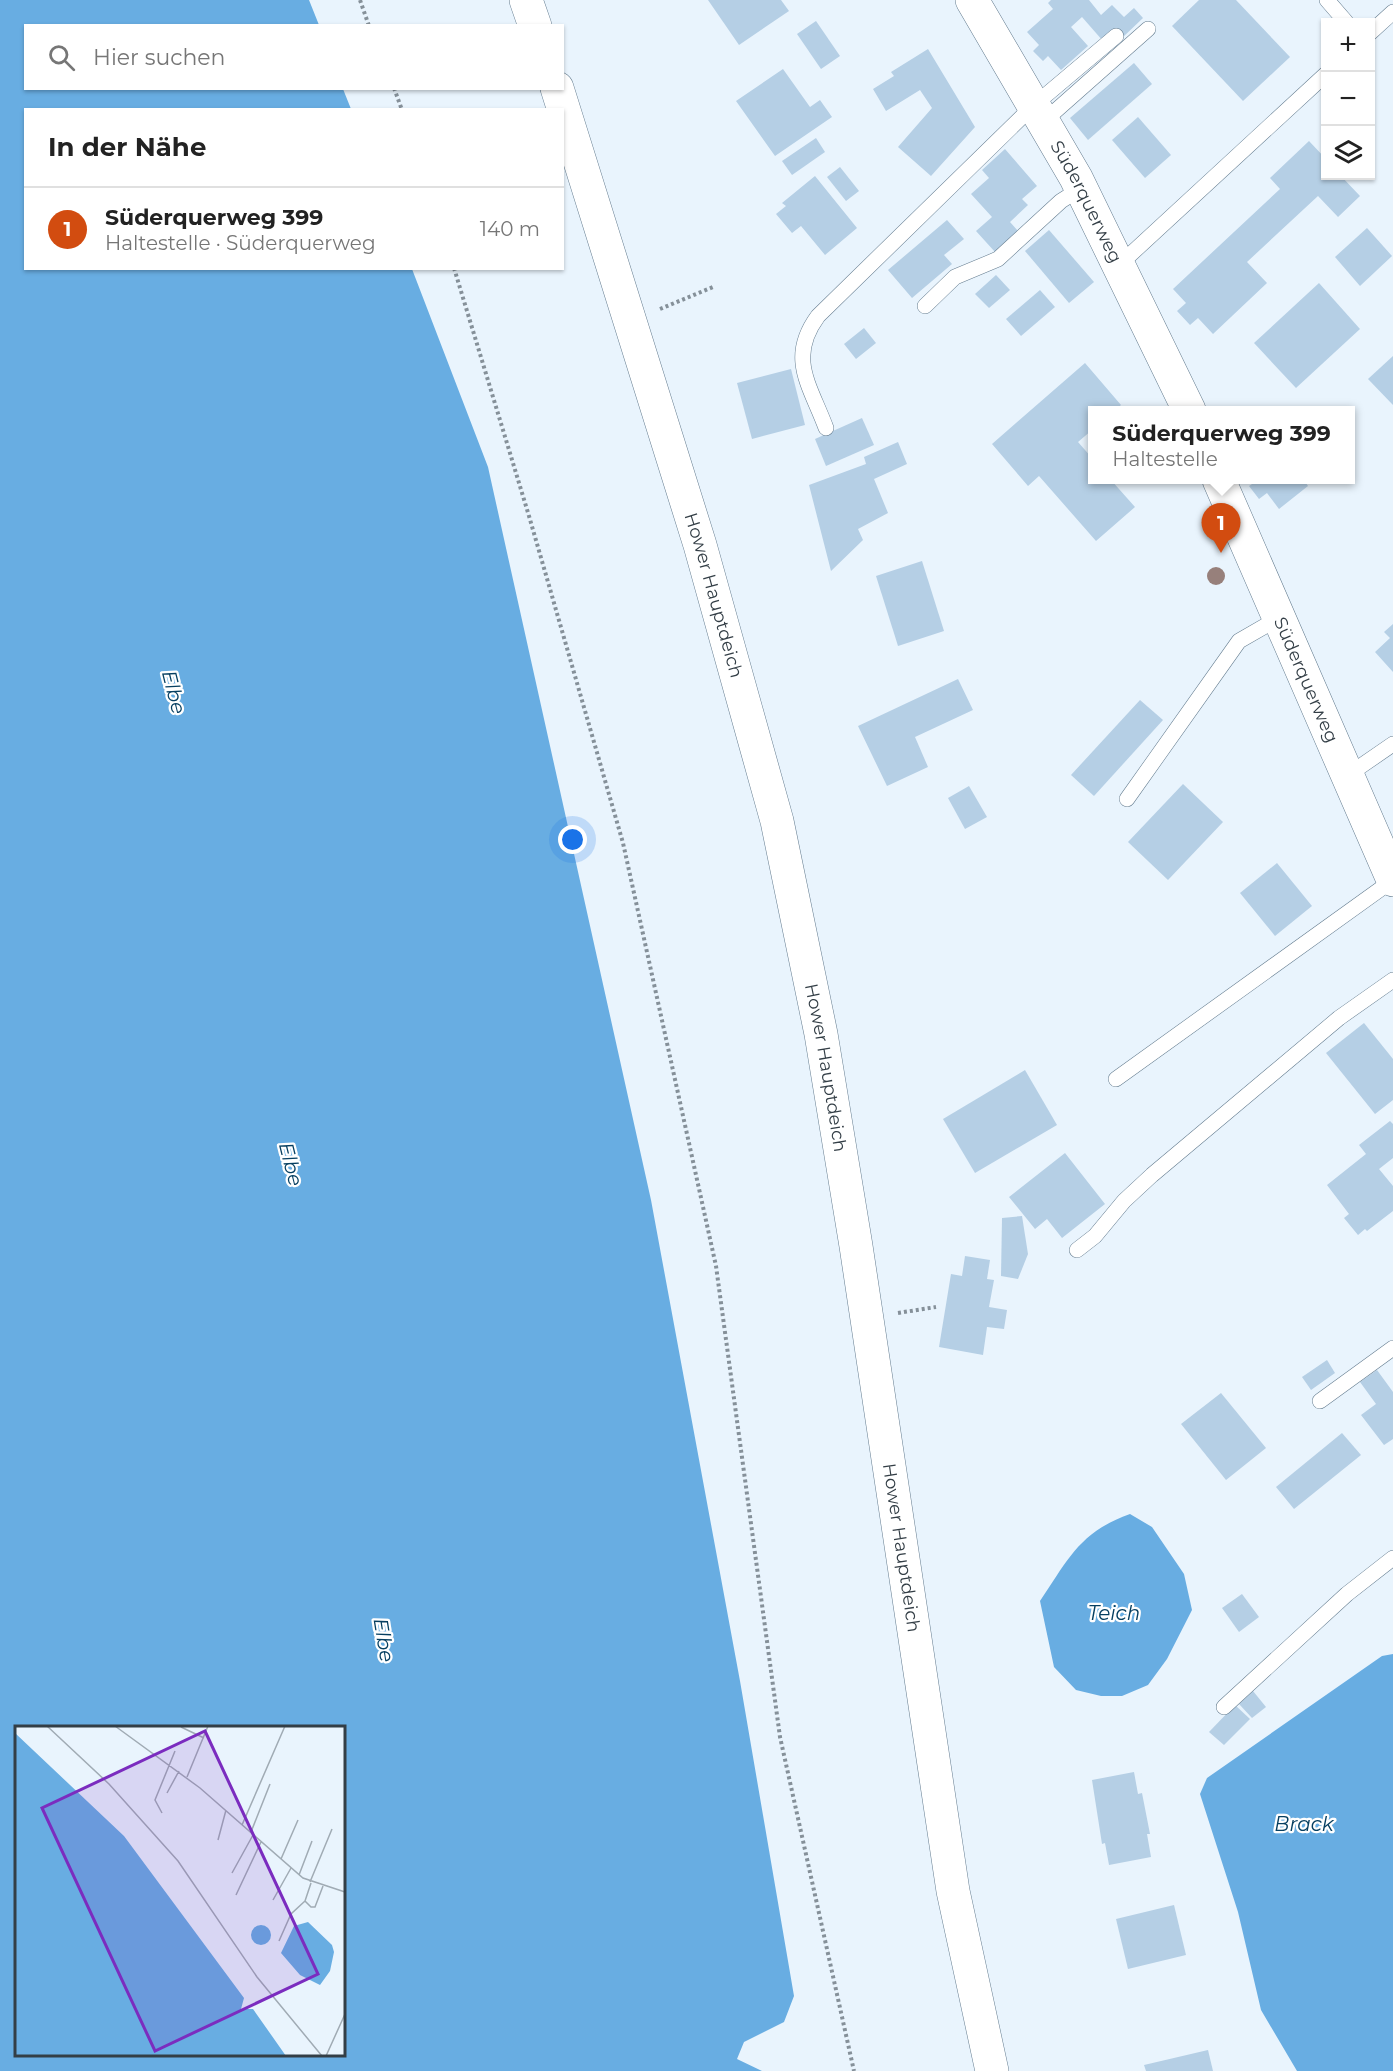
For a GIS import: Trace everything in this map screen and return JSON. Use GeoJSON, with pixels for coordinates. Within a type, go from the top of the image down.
{"type":"FeatureCollection","features":[{"type":"Feature","properties":{"kind":"street"},"geometry":{"type":"LineString","coordinates":[[526,0],[535,24]]}},
{"type":"Feature","properties":{"kind":"street","name":"Süderquerweg"},"geometry":{"type":"LineString","coordinates":[[972,0],[1080,189],[1187,406]]}},
{"type":"Feature","properties":{"kind":"street","name":"Hower Hauptdeich"},"geometry":{"type":"LineString","coordinates":[[558,90],[563,108]]}},
{"type":"Feature","properties":{"kind":"street","name":"Hower Hauptdeich"},"geometry":{"type":"LineString","coordinates":[[564,110],[700,544],[777,821],[821,1034],[856,1246],[953,1891],[992,2071]]}},
{"type":"Feature","properties":{"kind":"street","name":"Süderquerweg"},"geometry":{"type":"LineString","coordinates":[[1221,484],[1390,866]]}},
{"type":"Feature","properties":{"kind":"lane"},"geometry":{"type":"LineString","coordinates":[[1327,0],[1343,18]]}},
{"type":"Feature","properties":{"kind":"lane"},"geometry":{"type":"LineString","coordinates":[[1375,29],[1393,12]]}},
{"type":"Feature","properties":{"kind":"lane"},"geometry":{"type":"LineString","coordinates":[[1038,114],[1148,29]]}},
{"type":"Feature","properties":{"kind":"lane"},"geometry":{"type":"LineString","coordinates":[[826,428],[800,353],[810,327],[838,295],[1038,114],[1116,36]]}},
{"type":"Feature","properties":{"kind":"lane"},"geometry":{"type":"LineString","coordinates":[[1119,265],[1321,79]]}},
{"type":"Feature","properties":{"kind":"lane"},"geometry":{"type":"LineString","coordinates":[[925,306],[955,277],[998,259],[1061,201],[1080,189]]}},
{"type":"Feature","properties":{"kind":"lane"},"geometry":{"type":"LineString","coordinates":[[1127,799],[1239,641],[1279,618]]}},
{"type":"Feature","properties":{"kind":"lane"},"geometry":{"type":"LineString","coordinates":[[1348,775],[1393,744]]}},
{"type":"Feature","properties":{"kind":"lane"},"geometry":{"type":"LineString","coordinates":[[1116,1079],[1390,866]]}},
{"type":"Feature","properties":{"kind":"lane"},"geometry":{"type":"LineString","coordinates":[[1077,1250],[1095,1236],[1124,1201],[1152,1175],[1339,1018],[1393,980]]}},
{"type":"Feature","properties":{"kind":"lane"},"geometry":{"type":"LineString","coordinates":[[1320,1401],[1393,1348]]}},
{"type":"Feature","properties":{"kind":"lane"},"geometry":{"type":"LineString","coordinates":[[1224,1707],[1347,1594],[1393,1558]]}},
{"type":"Feature","properties":{"kind":"path"},"geometry":{"type":"LineString","coordinates":[[360,0],[368,24]]}},
{"type":"Feature","properties":{"kind":"path"},"geometry":{"type":"LineString","coordinates":[[394,90],[401,108]]}},
{"type":"Feature","properties":{"kind":"path"},"geometry":{"type":"LineString","coordinates":[[455,270],[529,516],[630,878],[716,1266],[780,1737],[854,2071]]}},
{"type":"Feature","properties":{"kind":"path"},"geometry":{"type":"LineString","coordinates":[[661,308],[713,287]]}},
{"type":"Feature","properties":{"kind":"path"},"geometry":{"type":"LineString","coordinates":[[894,1313],[936,1307]]}},
{"type":"Feature","properties":{"kind":"water","name":"Elbe"},"geometry":{"type":"Polygon","coordinates":[[[0,0],[309,0],[319,24],[24,24],[24,90],[343,90],[351,108],[24,108],[24,270],[412,270],[488,467],[651,1200],[740,1681],[794,1996],[784,2022],[744,2042],[737,2059],[762,2071],[0,2071],[0,0]]]}},
{"type":"Feature","properties":{"kind":"water","name":"Teich"},"geometry":{"type":"Polygon","coordinates":[[[1130,1514],[1152,1527],[1184,1574],[1192,1610],[1167,1659],[1148,1685],[1122,1696],[1101,1696],[1076,1690],[1054,1667],[1040,1601],[1068,1559],[1087,1538],[1113,1521],[1130,1514]]]}},
{"type":"Feature","properties":{"kind":"water","name":"Brack"},"geometry":{"type":"Polygon","coordinates":[[[1393,1654],[1393,2071],[1297,2071],[1261,2010],[1238,1912],[1200,1794],[1207,1778],[1382,1656],[1393,1654]]]}},
{"type":"Feature","properties":{"kind":"building"},"geometry":{"type":"Polygon","coordinates":[[[708,0],[781,0],[789,11],[739,45],[708,0]]]}},
{"type":"Feature","properties":{"kind":"building"},"geometry":{"type":"Polygon","coordinates":[[[1051,0],[1089,0],[1101,15],[1112,5],[1124,17],[1134,8],[1143,18],[1122,38],[1103,41],[1082,17],[1071,27],[1088,46],[1061,70],[1048,56],[1043,61],[1033,51],[1039,45],[1027,32],[1053,9],[1048,3],[1051,0]]]}},
{"type":"Feature","properties":{"kind":"building"},"geometry":{"type":"Polygon","coordinates":[[[1199,0],[1236,0],[1290,57],[1243,101],[1172,26],[1199,0]]]}},
{"type":"Feature","properties":{"kind":"building"},"geometry":{"type":"Polygon","coordinates":[[[816,21],[840,56],[821,69],[797,34],[816,21]]]}},
{"type":"Feature","properties":{"kind":"building"},"geometry":{"type":"Polygon","coordinates":[[[928,49],[975,127],[931,176],[898,147],[932,108],[920,90],[886,111],[873,89],[894,76],[891,72],[928,49]]]}},
{"type":"Feature","properties":{"kind":"building"},"geometry":{"type":"Polygon","coordinates":[[[1134,63],[1152,84],[1088,140],[1070,118],[1134,63]]]}},
{"type":"Feature","properties":{"kind":"building"},"geometry":{"type":"Polygon","coordinates":[[[783,69],[810,107],[820,100],[832,117],[775,156],[736,101],[783,69]]]}},
{"type":"Feature","properties":{"kind":"building"},"geometry":{"type":"Polygon","coordinates":[[[1138,117],[1171,155],[1145,178],[1112,140],[1138,117]]]}},
{"type":"Feature","properties":{"kind":"building"},"geometry":{"type":"Polygon","coordinates":[[[816,138],[825,152],[792,175],[782,161],[816,138]]]}},
{"type":"Feature","properties":{"kind":"building"},"geometry":{"type":"Polygon","coordinates":[[[1309,141],[1321,154],[1321,180],[1345,180],[1360,196],[1338,217],[1318,196],[1247,262],[1267,283],[1213,334],[1198,318],[1190,325],[1177,311],[1186,303],[1173,289],[1280,189],[1270,178],[1309,141]]]}},
{"type":"Feature","properties":{"kind":"building"},"geometry":{"type":"Polygon","coordinates":[[[1005,149],[1037,186],[1022,199],[1028,205],[1010,222],[1018,231],[995,252],[976,231],[992,217],[971,194],[989,178],[982,170],[1005,149]]]}},
{"type":"Feature","properties":{"kind":"building"},"geometry":{"type":"Polygon","coordinates":[[[840,167],[859,191],[846,201],[827,177],[840,167]]]}},
{"type":"Feature","properties":{"kind":"building"},"geometry":{"type":"Polygon","coordinates":[[[815,176],[857,228],[825,255],[801,226],[792,233],[776,214],[786,206],[782,203],[815,176]]]}},
{"type":"Feature","properties":{"kind":"building"},"geometry":{"type":"Polygon","coordinates":[[[947,220],[964,239],[944,255],[952,264],[912,298],[888,270],[947,220]]]}},
{"type":"Feature","properties":{"kind":"building"},"geometry":{"type":"Polygon","coordinates":[[[1367,228],[1392,256],[1360,286],[1335,257],[1367,228]]]}},
{"type":"Feature","properties":{"kind":"building"},"geometry":{"type":"Polygon","coordinates":[[[1049,230],[1094,282],[1069,303],[1025,251],[1049,230]]]}},
{"type":"Feature","properties":{"kind":"building"},"geometry":{"type":"Polygon","coordinates":[[[996,275],[1010,290],[989,308],[975,294],[996,275]]]}},
{"type":"Feature","properties":{"kind":"building"},"geometry":{"type":"Polygon","coordinates":[[[1319,283],[1360,329],[1296,388],[1254,343],[1319,283]]]}},
{"type":"Feature","properties":{"kind":"building"},"geometry":{"type":"Polygon","coordinates":[[[1040,290],[1055,307],[1021,336],[1006,319],[1040,290]]]}},
{"type":"Feature","properties":{"kind":"building"},"geometry":{"type":"Polygon","coordinates":[[[864,328],[876,343],[856,359],[844,344],[864,328]]]}},
{"type":"Feature","properties":{"kind":"building"},"geometry":{"type":"Polygon","coordinates":[[[1393,356],[1393,405],[1368,379],[1393,356]]]}},
{"type":"Feature","properties":{"kind":"building"},"geometry":{"type":"Polygon","coordinates":[[[1085,363],[1121,405],[1088,406],[1088,433],[1078,442],[1088,453],[1088,484],[1115,484],[1135,507],[1096,541],[1039,476],[1028,486],[992,444],[1085,363]]]}},
{"type":"Feature","properties":{"kind":"building"},"geometry":{"type":"Polygon","coordinates":[[[791,369],[805,425],[752,439],[737,383],[791,369]]]}},
{"type":"Feature","properties":{"kind":"building"},"geometry":{"type":"Polygon","coordinates":[[[862,418],[874,445],[826,466],[815,439],[862,418]]]}},
{"type":"Feature","properties":{"kind":"building"},"geometry":{"type":"Polygon","coordinates":[[[898,442],[907,464],[874,479],[888,513],[858,529],[863,540],[831,571],[809,485],[866,464],[864,457],[898,442]]]}},
{"type":"Feature","properties":{"kind":"building"},"geometry":{"type":"Polygon","coordinates":[[[1252,484],[1307,484],[1308,486],[1279,509],[1267,493],[1259,499],[1249,486],[1252,484]]]}},
{"type":"Feature","properties":{"kind":"building"},"geometry":{"type":"Polygon","coordinates":[[[922,561],[944,631],[898,646],[876,576],[922,561]]]}},
{"type":"Feature","properties":{"kind":"building"},"geometry":{"type":"Polygon","coordinates":[[[1393,624],[1393,672],[1375,652],[1390,638],[1384,632],[1393,624]]]}},
{"type":"Feature","properties":{"kind":"building"},"geometry":{"type":"Polygon","coordinates":[[[958,679],[973,710],[915,737],[928,767],[887,786],[858,726],[958,679]]]}},
{"type":"Feature","properties":{"kind":"building"},"geometry":{"type":"Polygon","coordinates":[[[1140,700],[1163,720],[1094,796],[1071,775],[1140,700]]]}},
{"type":"Feature","properties":{"kind":"building"},"geometry":{"type":"Polygon","coordinates":[[[1183,784],[1223,822],[1168,880],[1128,842],[1183,784]]]}},
{"type":"Feature","properties":{"kind":"building"},"geometry":{"type":"Polygon","coordinates":[[[969,786],[987,817],[965,829],[948,798],[969,786]]]}},
{"type":"Feature","properties":{"kind":"building"},"geometry":{"type":"Polygon","coordinates":[[[1277,863],[1312,906],[1275,936],[1240,893],[1277,863]]]}},
{"type":"Feature","properties":{"kind":"building"},"geometry":{"type":"Polygon","coordinates":[[[1364,1023],[1393,1059],[1393,1100],[1375,1114],[1326,1053],[1364,1023]]]}},
{"type":"Feature","properties":{"kind":"building"},"geometry":{"type":"Polygon","coordinates":[[[1025,1070],[1057,1125],[975,1173],[943,1119],[1025,1070]]]}},
{"type":"Feature","properties":{"kind":"building"},"geometry":{"type":"Polygon","coordinates":[[[1390,1121],[1393,1124],[1393,1158],[1379,1169],[1393,1186],[1393,1211],[1358,1235],[1344,1218],[1349,1214],[1327,1185],[1366,1154],[1359,1145],[1390,1121]]]}},
{"type":"Feature","properties":{"kind":"building"},"geometry":{"type":"Polygon","coordinates":[[[1065,1153],[1105,1204],[1062,1238],[1047,1219],[1035,1229],[1009,1197],[1065,1153]]]}},
{"type":"Feature","properties":{"kind":"building"},"geometry":{"type":"Polygon","coordinates":[[[1022,1216],[1028,1254],[1018,1279],[1001,1276],[1002,1218],[1022,1216]]]}},
{"type":"Feature","properties":{"kind":"building"},"geometry":{"type":"Polygon","coordinates":[[[965,1256],[990,1260],[987,1279],[994,1280],[989,1307],[1007,1310],[1004,1329],[987,1327],[983,1355],[939,1347],[951,1274],[962,1276],[965,1256]]]}},
{"type":"Feature","properties":{"kind":"building"},"geometry":{"type":"Polygon","coordinates":[[[1327,1360],[1335,1373],[1311,1390],[1302,1377],[1327,1360]]]}},
{"type":"Feature","properties":{"kind":"building"},"geometry":{"type":"Polygon","coordinates":[[[1377,1370],[1393,1392],[1393,1439],[1384,1445],[1361,1415],[1376,1404],[1360,1382],[1377,1370]]]}},
{"type":"Feature","properties":{"kind":"building"},"geometry":{"type":"Polygon","coordinates":[[[1221,1393],[1266,1448],[1226,1480],[1181,1424],[1221,1393]]]}},
{"type":"Feature","properties":{"kind":"building"},"geometry":{"type":"Polygon","coordinates":[[[1342,1433],[1361,1455],[1294,1509],[1276,1487],[1342,1433]]]}},
{"type":"Feature","properties":{"kind":"building"},"geometry":{"type":"Polygon","coordinates":[[[1242,1594],[1259,1617],[1239,1632],[1222,1608],[1242,1594]]]}},
{"type":"Feature","properties":{"kind":"building"},"geometry":{"type":"Polygon","coordinates":[[[1253,1691],[1266,1707],[1252,1718],[1239,1704],[1253,1691]]]}},
{"type":"Feature","properties":{"kind":"building"},"geometry":{"type":"Polygon","coordinates":[[[1235,1705],[1250,1719],[1224,1745],[1209,1732],[1235,1705]]]}},
{"type":"Feature","properties":{"kind":"building"},"geometry":{"type":"Polygon","coordinates":[[[1134,1772],[1138,1794],[1142,1793],[1150,1834],[1147,1834],[1151,1857],[1109,1865],[1105,1843],[1102,1844],[1092,1780],[1134,1772]]]}},
{"type":"Feature","properties":{"kind":"building"},"geometry":{"type":"Polygon","coordinates":[[[1174,1905],[1186,1955],[1128,1969],[1116,1919],[1174,1905]]]}},
{"type":"Feature","properties":{"kind":"building"},"geometry":{"type":"Polygon","coordinates":[[[1208,2050],[1213,2071],[1146,2071],[1144,2065],[1208,2050]]]}},
{"type":"Feature","properties":{"kind":"place","name":"Süderquerweg 399"},"geometry":{"type":"Point","coordinates":[1221,553]}}]}
